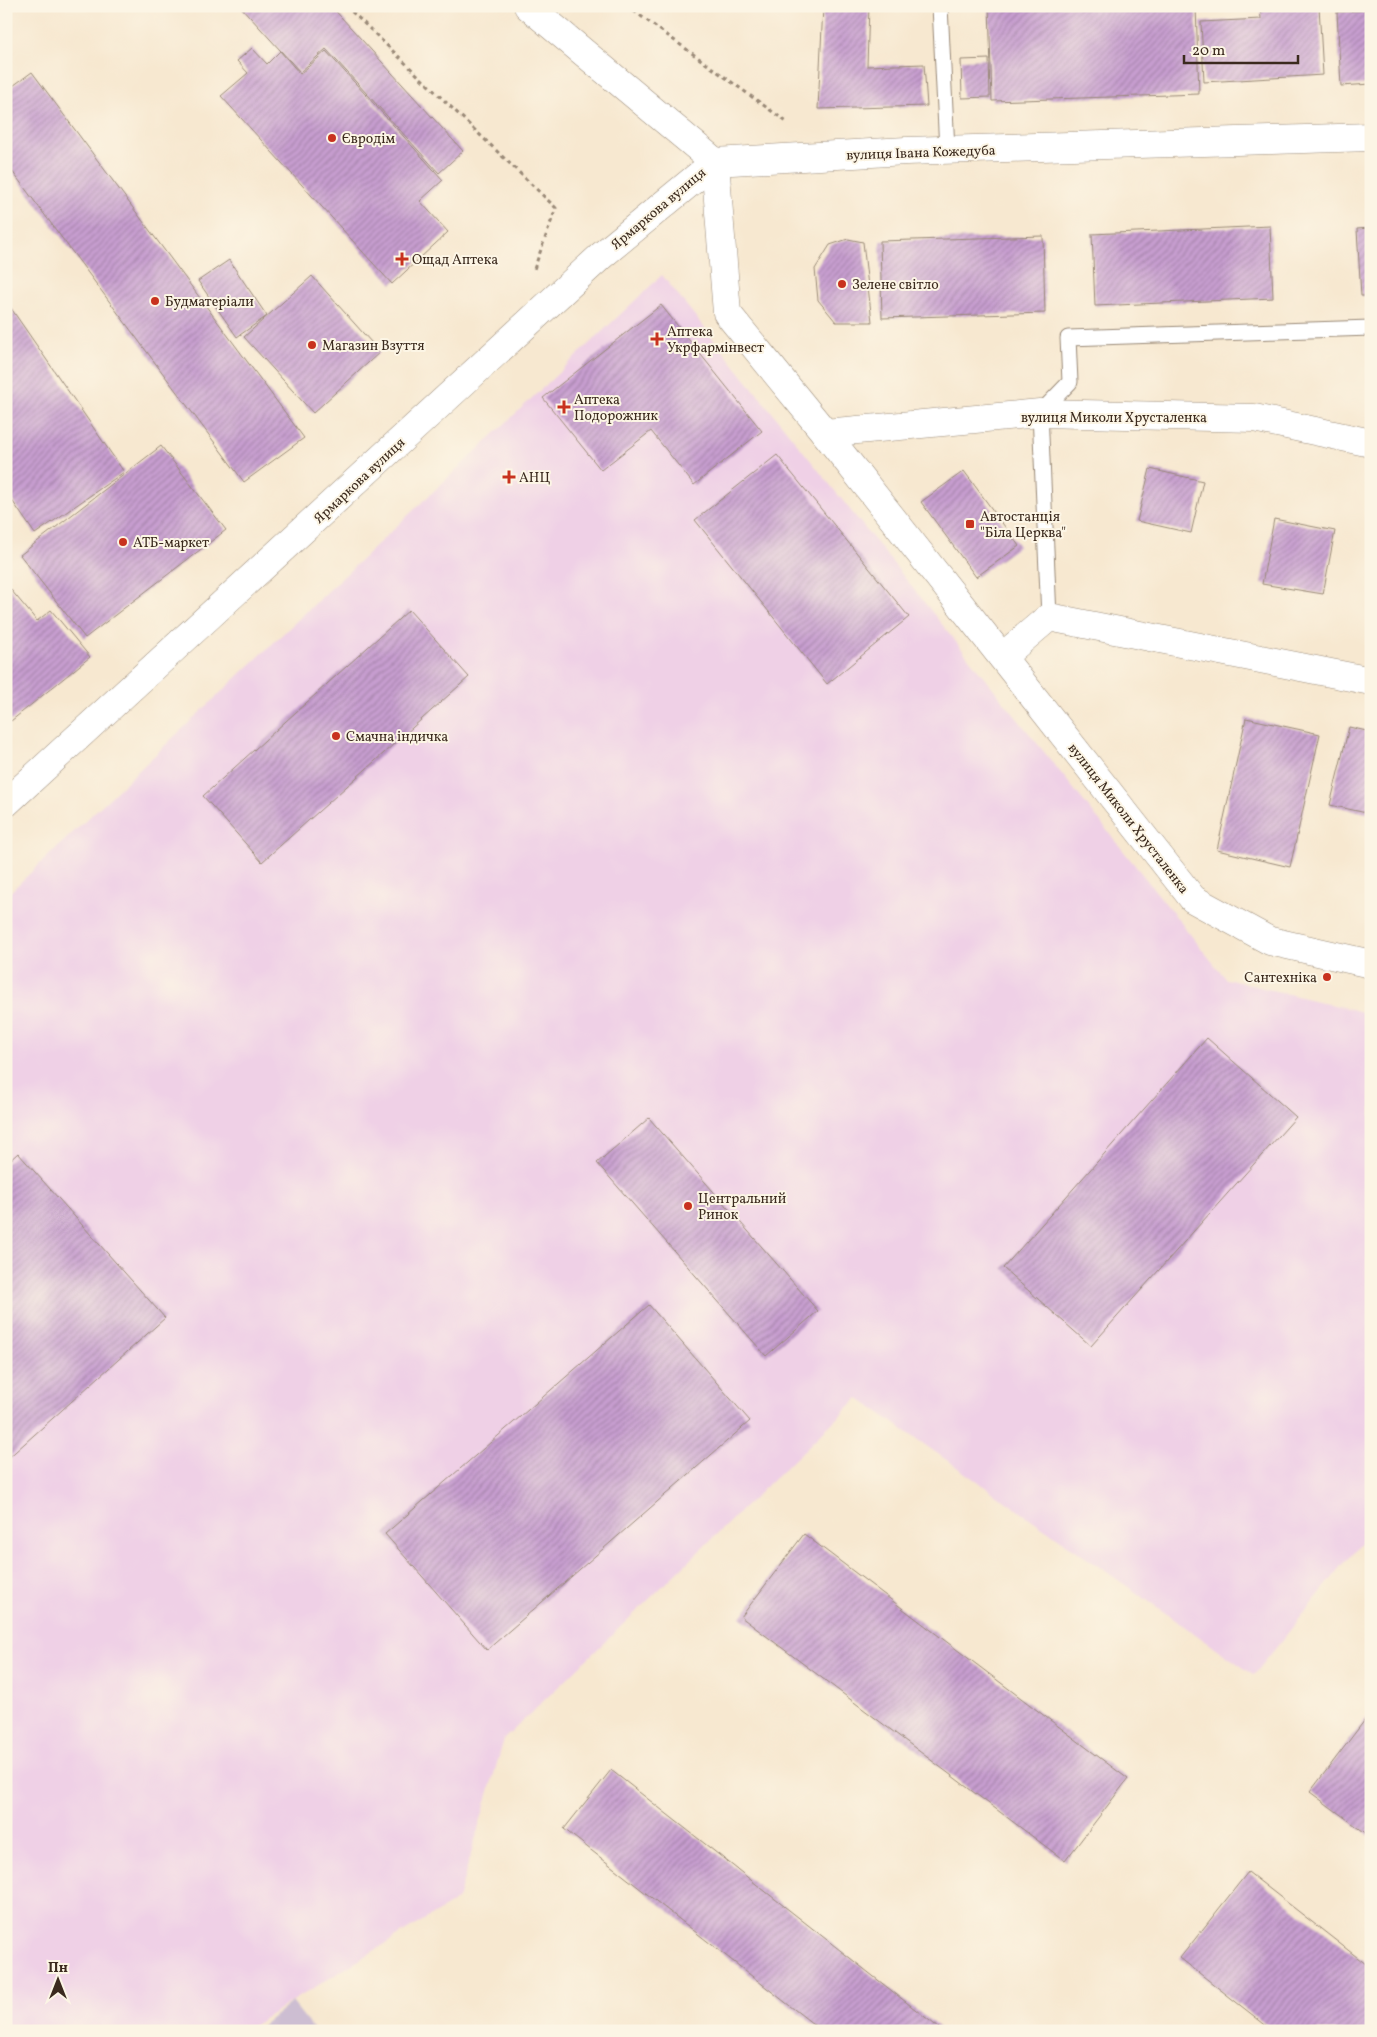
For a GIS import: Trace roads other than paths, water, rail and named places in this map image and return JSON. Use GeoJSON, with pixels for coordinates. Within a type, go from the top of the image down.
{"type":"FeatureCollection","features":[{"type":"Feature","properties":{"kind":"street"},"geometry":{"type":"LineString","coordinates":[[528,6],[715,162]]}},
{"type":"Feature","properties":{"kind":"street","name":"вулиця Івана Кожедуба"},"geometry":{"type":"LineString","coordinates":[[715,162],[947,150],[1371,137]]}},
{"type":"Feature","properties":{"kind":"street","name":"вулиця Миколи Хрусталенка"},"geometry":{"type":"LineString","coordinates":[[715,162],[727,313],[825,433],[1193,899],[1270,941],[1371,964]]}},
{"type":"Feature","properties":{"kind":"street","name":"Ярмаркова вулиця"},"geometry":{"type":"LineString","coordinates":[[6,803],[601,256],[715,162]]}},
{"type":"Feature","properties":{"kind":"street","name":"вулиця Миколи Хрусталенка"},"geometry":{"type":"LineString","coordinates":[[825,433],[1040,414],[1254,418],[1371,443]]}},
{"type":"Feature","properties":{"kind":"street"},"geometry":{"type":"LineString","coordinates":[[1002,657],[1049,617],[1371,681]]}},
{"type":"Feature","properties":{"kind":"lane"},"geometry":{"type":"LineString","coordinates":[[940,6],[947,150]]}},
{"type":"Feature","properties":{"kind":"lane"},"geometry":{"type":"LineString","coordinates":[[1049,617],[1040,414],[1070,382],[1068,338],[1371,328]]}},
{"type":"Feature","properties":{"kind":"place","name":"Євродім"},"geometry":{"type":"Point","coordinates":[332,138]}},
{"type":"Feature","properties":{"kind":"place","name":"Ощад Аптека"},"geometry":{"type":"Point","coordinates":[402,259]}},
{"type":"Feature","properties":{"kind":"place","name":"Зелене світло"},"geometry":{"type":"Point","coordinates":[842,284]}},
{"type":"Feature","properties":{"kind":"place","name":"Будматеріали"},"geometry":{"type":"Point","coordinates":[155,301]}},
{"type":"Feature","properties":{"kind":"place","name":"Аптека Укрфармінвест"},"geometry":{"type":"Point","coordinates":[657,339]}},
{"type":"Feature","properties":{"kind":"place","name":"Магазин Взуття"},"geometry":{"type":"Point","coordinates":[312,345]}},
{"type":"Feature","properties":{"kind":"place","name":"Аптека Подорожник"},"geometry":{"type":"Point","coordinates":[564,407]}},
{"type":"Feature","properties":{"kind":"place","name":"АНЦ"},"geometry":{"type":"Point","coordinates":[509,477]}},
{"type":"Feature","properties":{"kind":"place","name":"Автостанція \"Біла Церква\""},"geometry":{"type":"Point","coordinates":[970,524]}},
{"type":"Feature","properties":{"kind":"place","name":"АТБ-маркет"},"geometry":{"type":"Point","coordinates":[123,542]}},
{"type":"Feature","properties":{"kind":"place","name":"Смачна індичка"},"geometry":{"type":"Point","coordinates":[336,736]}},
{"type":"Feature","properties":{"kind":"place","name":"Сантехніка"},"geometry":{"type":"Point","coordinates":[1327,977]}},
{"type":"Feature","properties":{"kind":"place","name":"Центральний Ринок"},"geometry":{"type":"Point","coordinates":[688,1206]}}]}
